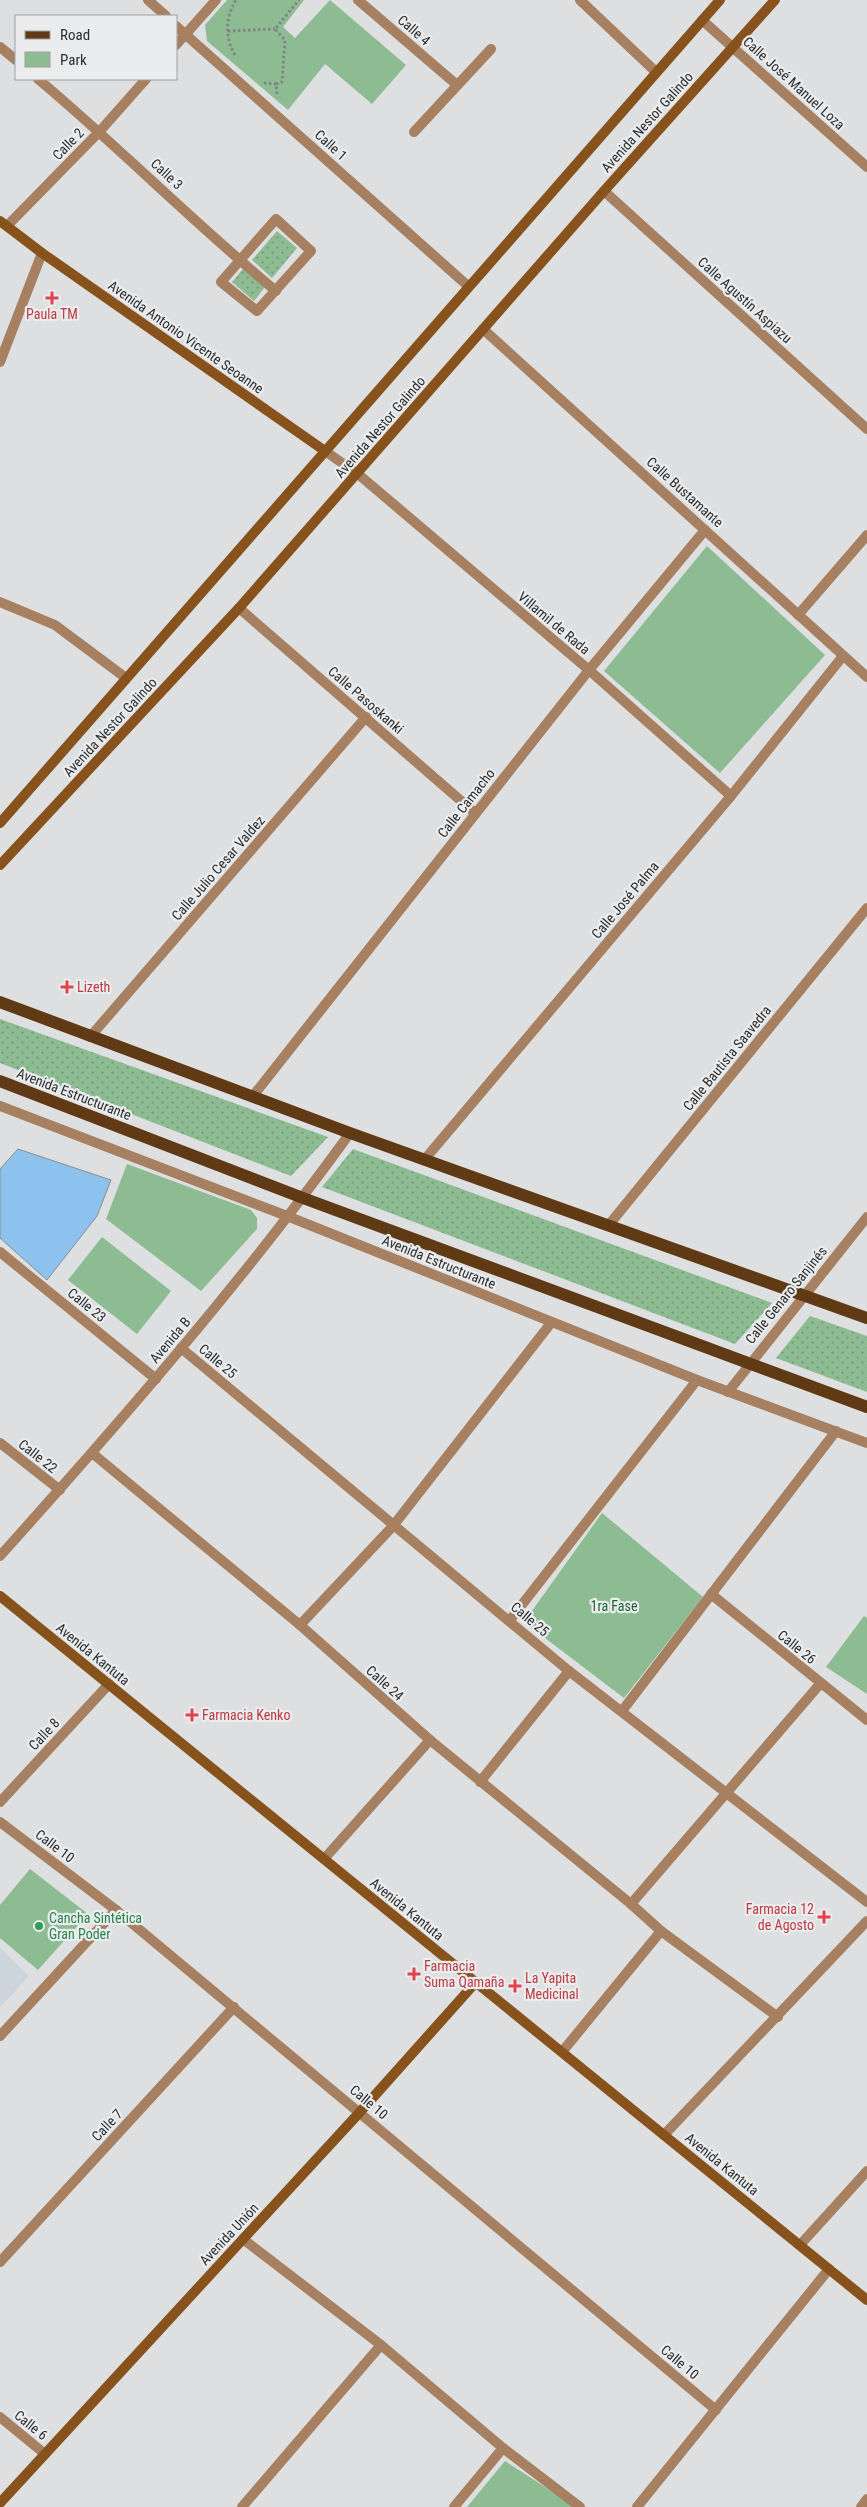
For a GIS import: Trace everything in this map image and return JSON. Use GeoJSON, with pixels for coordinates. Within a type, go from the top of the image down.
{"type":"FeatureCollection","features":[{"type":"Feature","properties":{"kind":"main road","name":"Avenida Nestor Galindo"},"geometry":{"type":"LineString","coordinates":[[0,823],[720,0]]}},
{"type":"Feature","properties":{"kind":"main road","name":"Avenida Nestor Galindo"},"geometry":{"type":"LineString","coordinates":[[0,865],[240,608],[483,328],[775,0]]}},
{"type":"Feature","properties":{"kind":"main road","name":"Avenida Antonio Vicente Seoanne"},"geometry":{"type":"LineString","coordinates":[[4,224],[42,254],[325,451]]}},
{"type":"Feature","properties":{"kind":"main road"},"geometry":{"type":"LineString","coordinates":[[0,1002],[350,1133],[867,1318]]}},
{"type":"Feature","properties":{"kind":"main road","name":"Avenida Estructurante"},"geometry":{"type":"LineString","coordinates":[[0,1082],[303,1198],[867,1407]]}},
{"type":"Feature","properties":{"kind":"main road","name":"Avenida Kantuta"},"geometry":{"type":"LineString","coordinates":[[0,1596],[867,2300]]}},
{"type":"Feature","properties":{"kind":"main road","name":"Avenida Unión"},"geometry":{"type":"LineString","coordinates":[[0,2503],[360,2112],[476,1982]]}},
{"type":"Feature","properties":{"kind":"street"},"geometry":{"type":"LineString","coordinates":[[148,0],[165,15]]}},
{"type":"Feature","properties":{"kind":"street"},"geometry":{"type":"LineString","coordinates":[[178,43],[216,0]]}},
{"type":"Feature","properties":{"kind":"street","name":"Calle 4"},"geometry":{"type":"LineString","coordinates":[[358,0],[457,85]]}},
{"type":"Feature","properties":{"kind":"street"},"geometry":{"type":"LineString","coordinates":[[580,0],[656,72]]}},
{"type":"Feature","properties":{"kind":"street","name":"Calle José Manuel Loza"},"geometry":{"type":"LineString","coordinates":[[702,20],[867,167]]}},
{"type":"Feature","properties":{"kind":"street","name":"Calle 1"},"geometry":{"type":"LineString","coordinates":[[178,28],[468,286]]}},
{"type":"Feature","properties":{"kind":"street"},"geometry":{"type":"LineString","coordinates":[[0,47],[15,59]]}},
{"type":"Feature","properties":{"kind":"street"},"geometry":{"type":"LineString","coordinates":[[414,132],[491,48]]}},
{"type":"Feature","properties":{"kind":"street","name":"Calle 3"},"geometry":{"type":"LineString","coordinates":[[39,80],[100,132],[240,261],[276,291]]}},
{"type":"Feature","properties":{"kind":"street","name":"Calle 2"},"geometry":{"type":"LineString","coordinates":[[4,224],[100,132],[145,80]]}},
{"type":"Feature","properties":{"kind":"street","name":"Calle Agustín Aspiazu"},"geometry":{"type":"LineString","coordinates":[[604,191],[867,428]]}},
{"type":"Feature","properties":{"kind":"street"},"geometry":{"type":"LineString","coordinates":[[276,220],[311,251],[257,311],[221,282],[240,261],[276,220]]}},
{"type":"Feature","properties":{"kind":"street"},"geometry":{"type":"LineString","coordinates":[[0,362],[42,254]]}},
{"type":"Feature","properties":{"kind":"street","name":"Calle Bustamante"},"geometry":{"type":"LineString","coordinates":[[483,328],[798,616],[867,676]]}},
{"type":"Feature","properties":{"kind":"street","name":"Avenida Antonio Vicente Seoanne"},"geometry":{"type":"LineString","coordinates":[[325,451],[358,474]]}},
{"type":"Feature","properties":{"kind":"street","name":"Villamil de Rada"},"geometry":{"type":"LineString","coordinates":[[358,474],[588,670],[731,796]]}},
{"type":"Feature","properties":{"kind":"street","name":"Calle Camacho"},"geometry":{"type":"LineString","coordinates":[[252,1096],[588,670],[705,530]]}},
{"type":"Feature","properties":{"kind":"street"},"geometry":{"type":"LineString","coordinates":[[798,616],[867,535]]}},
{"type":"Feature","properties":{"kind":"street"},"geometry":{"type":"LineString","coordinates":[[0,602],[55,625],[126,678]]}},
{"type":"Feature","properties":{"kind":"street","name":"Calle Pasoskanki"},"geometry":{"type":"LineString","coordinates":[[240,608],[475,813]]}},
{"type":"Feature","properties":{"kind":"street","name":"Calle José Palma"},"geometry":{"type":"LineString","coordinates":[[425,1159],[731,796],[843,656]]}},
{"type":"Feature","properties":{"kind":"street","name":"Calle Julio Cesar Valdez"},"geometry":{"type":"LineString","coordinates":[[90,1037],[366,718]]}},
{"type":"Feature","properties":{"kind":"street","name":"Calle Bautista Saavedra"},"geometry":{"type":"LineString","coordinates":[[608,1226],[867,908]]}},
{"type":"Feature","properties":{"kind":"street","name":"Avenida Estructurante"},"geometry":{"type":"LineString","coordinates":[[0,1106],[287,1216],[551,1324],[867,1443]]}},
{"type":"Feature","properties":{"kind":"street","name":"Avenida B"},"geometry":{"type":"LineString","coordinates":[[0,1556],[92,1454],[182,1348],[303,1198],[350,1133]]}},
{"type":"Feature","properties":{"kind":"street","name":"Calle Genaro Sanjinés"},"geometry":{"type":"LineString","coordinates":[[728,1392],[803,1295],[867,1217]]}},
{"type":"Feature","properties":{"kind":"street","name":"Calle 23"},"geometry":{"type":"LineString","coordinates":[[0,1252],[156,1379]]}},
{"type":"Feature","properties":{"kind":"street"},"geometry":{"type":"LineString","coordinates":[[300,1625],[393,1526],[551,1324]]}},
{"type":"Feature","properties":{"kind":"street","name":"Calle 25"},"geometry":{"type":"LineString","coordinates":[[182,1348],[569,1671],[728,1792],[867,1902]]}},
{"type":"Feature","properties":{"kind":"street"},"geometry":{"type":"LineString","coordinates":[[510,1620],[697,1380]]}},
{"type":"Feature","properties":{"kind":"street"},"geometry":{"type":"LineString","coordinates":[[622,1711],[836,1431]]}},
{"type":"Feature","properties":{"kind":"street","name":"Calle 22"},"geometry":{"type":"LineString","coordinates":[[0,1444],[60,1490]]}},
{"type":"Feature","properties":{"kind":"street","name":"Calle 24"},"geometry":{"type":"LineString","coordinates":[[92,1454],[300,1625],[430,1740],[661,1931],[778,2017]]}},
{"type":"Feature","properties":{"kind":"street","name":"Calle 26"},"geometry":{"type":"LineString","coordinates":[[711,1594],[820,1684],[867,1720]]}},
{"type":"Feature","properties":{"kind":"street"},"geometry":{"type":"LineString","coordinates":[[480,1782],[569,1671]]}},
{"type":"Feature","properties":{"kind":"street","name":"Calle 8"},"geometry":{"type":"LineString","coordinates":[[0,1802],[109,1684]]}},
{"type":"Feature","properties":{"kind":"street"},"geometry":{"type":"LineString","coordinates":[[630,1904],[820,1684]]}},
{"type":"Feature","properties":{"kind":"street"},"geometry":{"type":"LineString","coordinates":[[324,1859],[430,1740]]}},
{"type":"Feature","properties":{"kind":"street","name":"Calle 10"},"geometry":{"type":"LineString","coordinates":[[0,1822],[116,1910],[716,2410]]}},
{"type":"Feature","properties":{"kind":"street"},"geometry":{"type":"LineString","coordinates":[[0,2036],[116,1910]]}},
{"type":"Feature","properties":{"kind":"street"},"geometry":{"type":"LineString","coordinates":[[664,2135],[867,1921]]}},
{"type":"Feature","properties":{"kind":"street"},"geometry":{"type":"LineString","coordinates":[[562,2052],[661,1931]]}},
{"type":"Feature","properties":{"kind":"street","name":"Calle 7"},"geometry":{"type":"LineString","coordinates":[[0,2262],[234,2007]]}},
{"type":"Feature","properties":{"kind":"street"},"geometry":{"type":"LineString","coordinates":[[800,2245],[867,2171]]}},
{"type":"Feature","properties":{"kind":"street"},"geometry":{"type":"LineString","coordinates":[[243,2239],[381,2345],[503,2448],[580,2507]]}},
{"type":"Feature","properties":{"kind":"street"},"geometry":{"type":"LineString","coordinates":[[637,2507],[829,2269]]}},
{"type":"Feature","properties":{"kind":"street"},"geometry":{"type":"LineString","coordinates":[[242,2507],[381,2345]]}},
{"type":"Feature","properties":{"kind":"street","name":"Calle 6"},"geometry":{"type":"LineString","coordinates":[[0,2417],[45,2454]]}},
{"type":"Feature","properties":{"kind":"street"},"geometry":{"type":"LineString","coordinates":[[454,2507],[503,2448]]}},
{"type":"Feature","properties":{"kind":"street"},"geometry":{"type":"LineString","coordinates":[[861,2507],[867,2499]]}},
{"type":"Feature","properties":{"kind":"path"},"geometry":{"type":"LineString","coordinates":[[236,0],[230,9],[228,31],[233,53],[237,59]]}},
{"type":"Feature","properties":{"kind":"path"},"geometry":{"type":"LineString","coordinates":[[228,31],[276,29],[299,0]]}},
{"type":"Feature","properties":{"kind":"path"},"geometry":{"type":"LineString","coordinates":[[258,79],[263,83],[276,84],[282,82],[285,40],[276,29]]}},
{"type":"Feature","properties":{"kind":"path"},"geometry":{"type":"LineString","coordinates":[[276,84],[277,100]]}},
{"type":"Feature","properties":{"kind":"shaded area"},"geometry":{"type":"Polygon","coordinates":[[[0,1948],[29,1976],[0,2007],[0,1948]]]}},
{"type":"Feature","properties":{"kind":"green space"},"geometry":{"type":"Polygon","coordinates":[[[227,0],[304,0],[283,27],[295,38],[330,0],[406,65],[372,104],[325,64],[288,110],[207,41],[205,25],[227,0]]]}},
{"type":"Feature","properties":{"kind":"green space"},"geometry":{"type":"Polygon","coordinates":[[[277,231],[297,248],[272,278],[252,260],[277,231]]]}},
{"type":"Feature","properties":{"kind":"green space"},"geometry":{"type":"Polygon","coordinates":[[[243,269],[265,287],[254,301],[232,282],[243,269]]]}},
{"type":"Feature","properties":{"kind":"green space"},"geometry":{"type":"Polygon","coordinates":[[[707,546],[825,655],[720,773],[604,671],[707,546]]]}},
{"type":"Feature","properties":{"kind":"green space"},"geometry":{"type":"Polygon","coordinates":[[[0,1019],[328,1137],[291,1176],[0,1063],[0,1019]]]}},
{"type":"Feature","properties":{"kind":"green space"},"geometry":{"type":"Polygon","coordinates":[[[353,1149],[772,1303],[735,1344],[322,1187],[353,1149]]]}},
{"type":"Feature","properties":{"kind":"green space"},"geometry":{"type":"Polygon","coordinates":[[[127,1164],[251,1210],[257,1218],[257,1229],[201,1291],[106,1219],[127,1164]]]}},
{"type":"Feature","properties":{"kind":"green space"},"geometry":{"type":"Polygon","coordinates":[[[102,1237],[171,1291],[137,1334],[68,1280],[102,1237]]]}},
{"type":"Feature","properties":{"kind":"green space"},"geometry":{"type":"Polygon","coordinates":[[[810,1316],[867,1336],[867,1392],[776,1358],[810,1316]]]}},
{"type":"Feature","properties":{"kind":"green space","name":"1ra Fase"},"geometry":{"type":"Polygon","coordinates":[[[602,1513],[703,1597],[624,1698],[524,1622],[602,1513]]]}},
{"type":"Feature","properties":{"kind":"green space"},"geometry":{"type":"Polygon","coordinates":[[[864,1616],[867,1618],[867,1694],[826,1667],[864,1616]]]}},
{"type":"Feature","properties":{"kind":"green space","name":"Cancha Sintética Gran Poder"},"geometry":{"type":"Polygon","coordinates":[[[30,1869],[88,1914],[38,1970],[0,1938],[0,1905],[30,1869]]]}},
{"type":"Feature","properties":{"kind":"green space"},"geometry":{"type":"Polygon","coordinates":[[[505,2461],[576,2507],[467,2507],[505,2461]]]}},
{"type":"Feature","properties":{"kind":"building"},"geometry":{"type":"Polygon","coordinates":[[[18,1149],[111,1180],[97,1216],[47,1280],[0,1238],[0,1169],[18,1149]]]}},
{"type":"Feature","properties":{"kind":"place","name":"Paula TM"},"geometry":{"type":"Point","coordinates":[52,298]}},
{"type":"Feature","properties":{"kind":"place","name":"Lizeth"},"geometry":{"type":"Point","coordinates":[67,987]}},
{"type":"Feature","properties":{"kind":"place","name":"Farmacia Kenko"},"geometry":{"type":"Point","coordinates":[192,1715]}},
{"type":"Feature","properties":{"kind":"place","name":"Farmacia 12 de Agosto"},"geometry":{"type":"Point","coordinates":[824,1917]}},
{"type":"Feature","properties":{"kind":"place","name":"Cancha Sintética Gran Poder"},"geometry":{"type":"Point","coordinates":[39,1926]}},
{"type":"Feature","properties":{"kind":"place","name":"Farmacia Suma Qamaña"},"geometry":{"type":"Point","coordinates":[414,1974]}},
{"type":"Feature","properties":{"kind":"place","name":"La Yapita Medicinal"},"geometry":{"type":"Point","coordinates":[515,1986]}}]}
